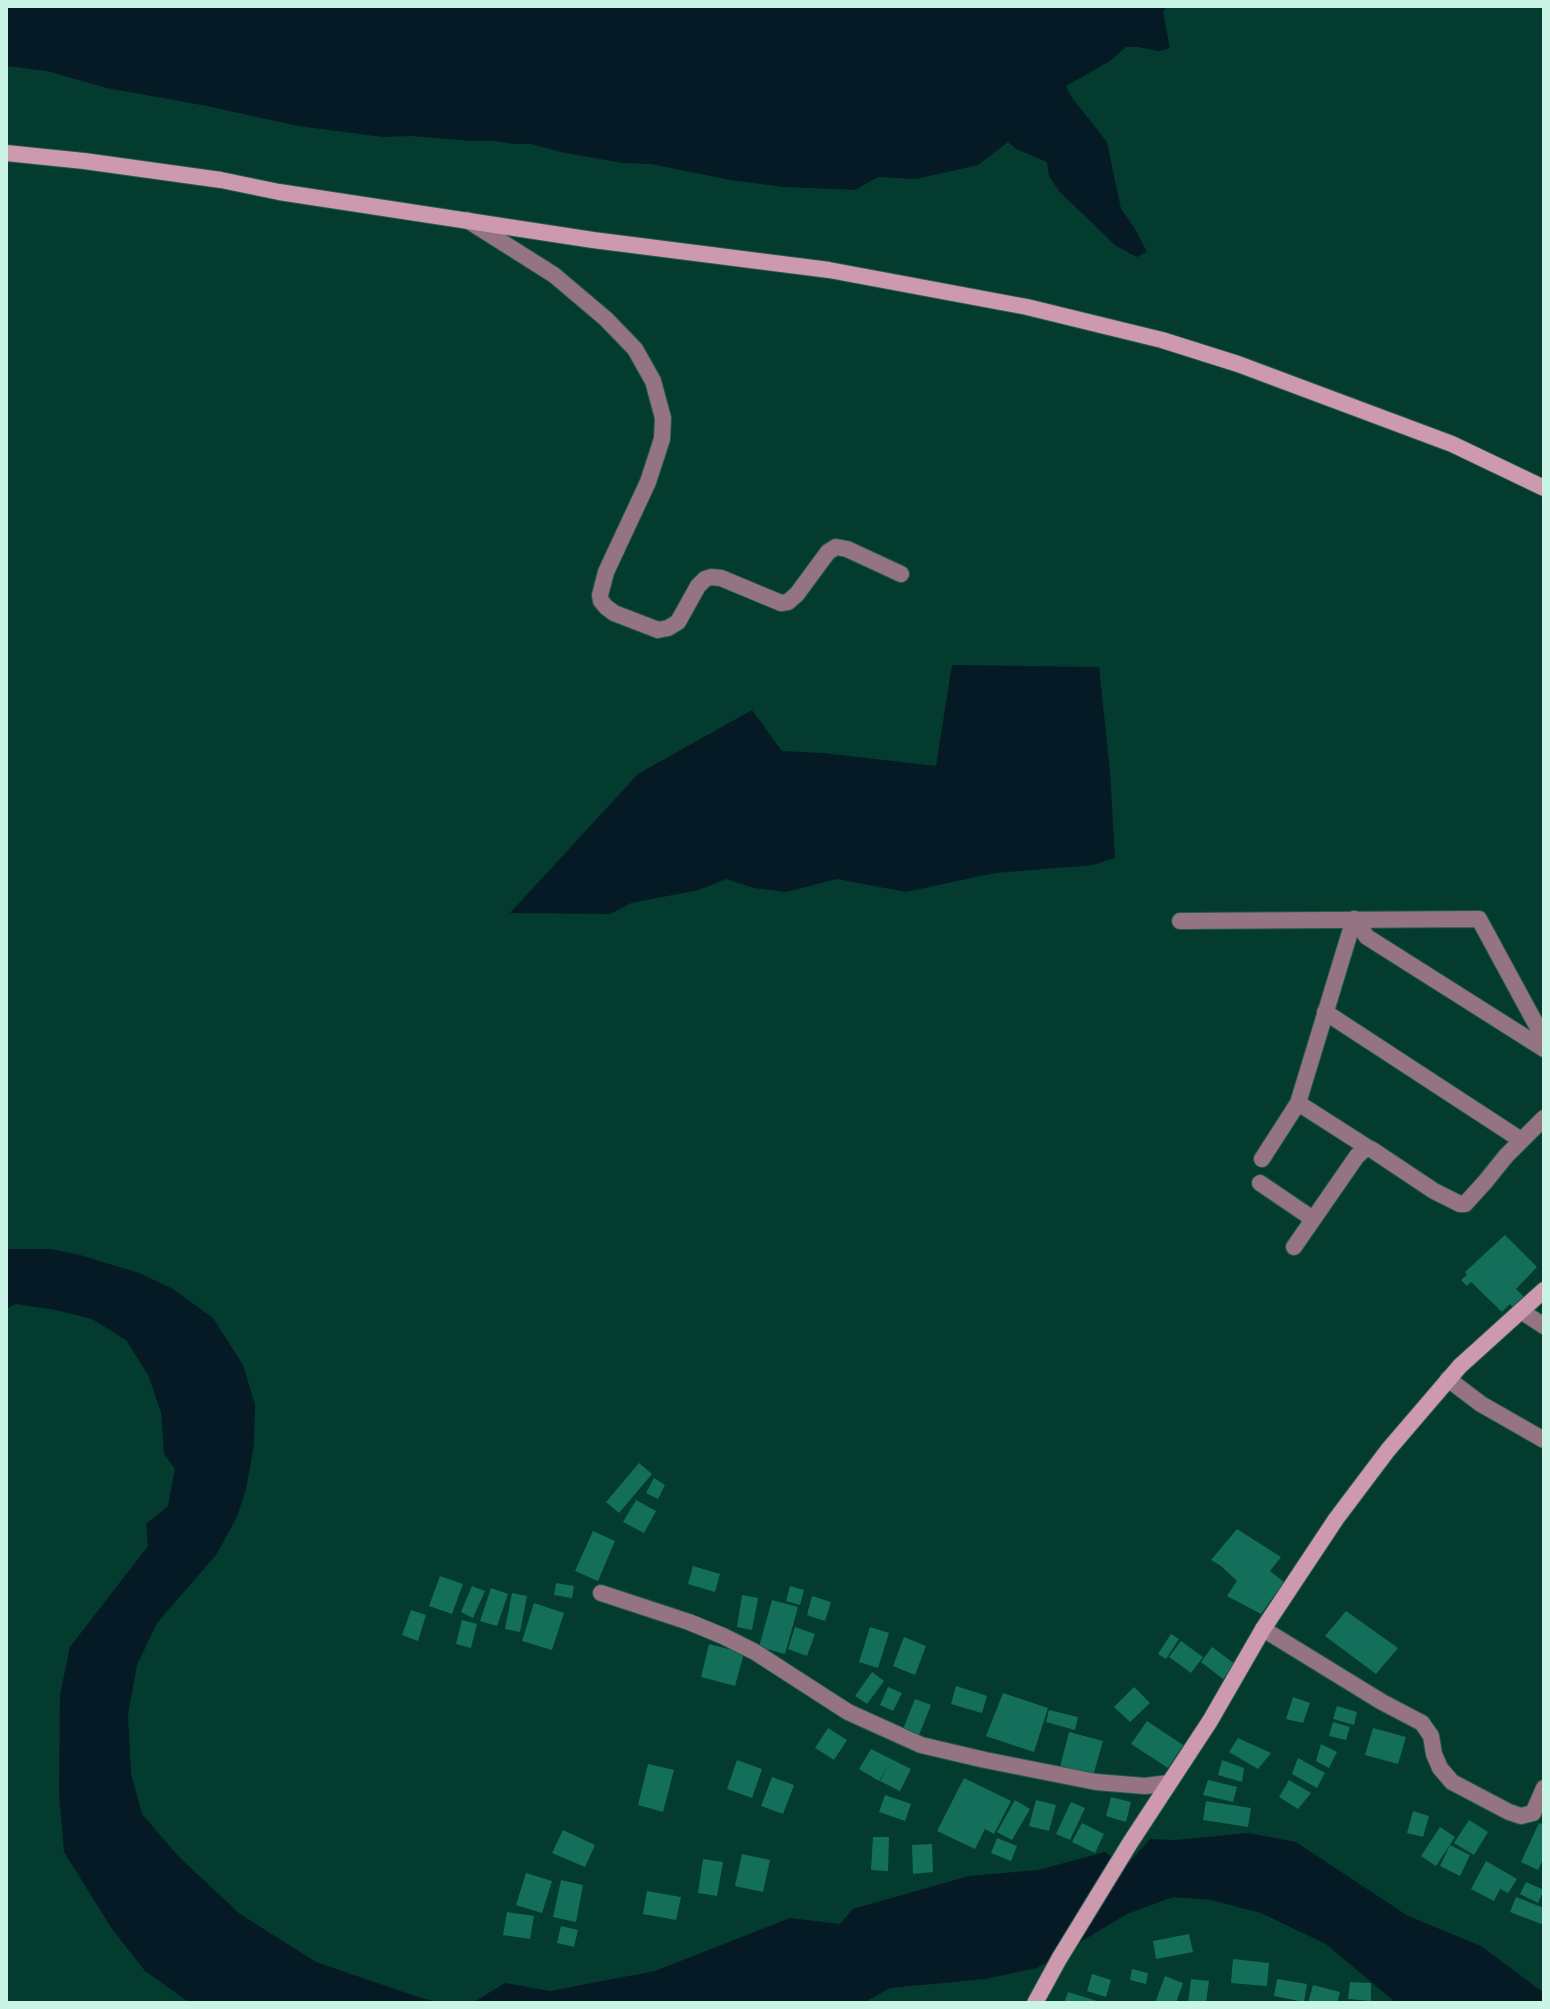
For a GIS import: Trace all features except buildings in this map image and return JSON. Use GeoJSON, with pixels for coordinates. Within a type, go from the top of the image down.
{"type":"FeatureCollection","features":[{"type":"Feature","properties":{"kind":"street"},"geometry":{"type":"LineString","coordinates":[[6,153],[221,180],[279,192],[593,240],[829,270],[1098,323],[1238,364],[1415,428],[1544,488]]}},
{"type":"Feature","properties":{"kind":"street"},"geometry":{"type":"LineString","coordinates":[[467,220],[554,275],[606,319],[635,349],[653,381],[663,418],[662,439],[648,482],[606,572],[600,595],[606,607],[658,630],[668,628],[678,622],[698,586],[711,577],[721,578],[781,603],[788,602],[828,552],[836,547],[901,574]]}},
{"type":"Feature","properties":{"kind":"street"},"geometry":{"type":"LineString","coordinates":[[1262,1159],[1298,1103],[1354,919]]}},
{"type":"Feature","properties":{"kind":"street"},"geometry":{"type":"LineString","coordinates":[[1354,919],[1367,937],[1544,1049]]}},
{"type":"Feature","properties":{"kind":"street"},"geometry":{"type":"LineString","coordinates":[[1180,921],[1479,919],[1544,1039]]}},
{"type":"Feature","properties":{"kind":"street"},"geometry":{"type":"LineString","coordinates":[[1325,1012],[1521,1140]]}},
{"type":"Feature","properties":{"kind":"street"},"geometry":{"type":"LineString","coordinates":[[1298,1103],[1434,1191],[1463,1205],[1544,1118]]}},
{"type":"Feature","properties":{"kind":"street"},"geometry":{"type":"LineString","coordinates":[[1294,1247],[1357,1156],[1370,1149]]}},
{"type":"Feature","properties":{"kind":"street"},"geometry":{"type":"LineString","coordinates":[[1260,1183],[1313,1219]]}},
{"type":"Feature","properties":{"kind":"street"},"geometry":{"type":"LineString","coordinates":[[1035,2003],[1130,1843],[1210,1721],[1263,1629],[1336,1519],[1388,1450],[1448,1379],[1544,1290]]}},
{"type":"Feature","properties":{"kind":"street"},"geometry":{"type":"LineString","coordinates":[[1521,1311],[1544,1326]]}},
{"type":"Feature","properties":{"kind":"street"},"geometry":{"type":"LineString","coordinates":[[1448,1379],[1481,1404],[1544,1440]]}},
{"type":"Feature","properties":{"kind":"street"},"geometry":{"type":"LineString","coordinates":[[601,1593],[689,1622],[734,1641],[848,1712],[921,1745],[1096,1782],[1145,1786],[1169,1783]]}},
{"type":"Feature","properties":{"kind":"street"},"geometry":{"type":"LineString","coordinates":[[1263,1629],[1422,1723],[1431,1736],[1440,1768],[1452,1782],[1521,1816],[1533,1813],[1544,1788]]}},
{"type":"Feature","properties":{"kind":"water"},"geometry":{"type":"Polygon","coordinates":[[[6,6],[1167,6],[1163,12],[1170,48],[1159,51],[1126,47],[1110,61],[1066,86],[1107,142],[1121,209],[1147,252],[1137,257],[1116,246],[1059,191],[1049,176],[1047,162],[1016,149],[1008,142],[978,165],[916,179],[878,177],[855,190],[784,187],[730,180],[651,164],[623,163],[565,153],[531,144],[383,137],[298,126],[107,88],[47,71],[6,66],[6,6]]]}},
{"type":"Feature","properties":{"kind":"water"},"geometry":{"type":"Polygon","coordinates":[[[952,665],[1099,667],[1115,858],[1093,865],[995,873],[906,892],[837,879],[786,892],[754,888],[726,879],[699,890],[631,903],[610,914],[510,913],[638,774],[752,710],[782,751],[936,766],[952,665]]]}},
{"type":"Feature","properties":{"kind":"water"},"geometry":{"type":"Polygon","coordinates":[[[51,1249],[80,1255],[139,1273],[173,1289],[213,1318],[243,1365],[255,1404],[254,1444],[246,1489],[237,1517],[216,1555],[157,1623],[137,1665],[128,1715],[131,1773],[142,1814],[179,1857],[240,1914],[316,1962],[441,2003],[190,2003],[145,1971],[112,1929],[64,1852],[59,1794],[60,1695],[70,1647],[148,1546],[146,1524],[168,1506],[175,1469],[164,1454],[161,1412],[148,1375],[126,1340],[92,1319],[15,1304],[6,1309],[6,1251],[51,1249]]]}},
{"type":"Feature","properties":{"kind":"water"},"geometry":{"type":"Polygon","coordinates":[[[1248,1833],[1296,1842],[1408,1916],[1481,1946],[1544,1993],[1544,2003],[1396,2003],[1326,1944],[1261,1913],[1211,1900],[1173,1897],[1127,1914],[1037,1968],[985,1979],[890,1988],[863,2003],[472,2003],[505,1983],[550,1991],[655,1971],[790,1918],[840,1924],[853,1909],[969,1876],[1038,1870],[1105,1852],[1128,1864],[1150,1839],[1176,1840],[1248,1833]]]}}]}
